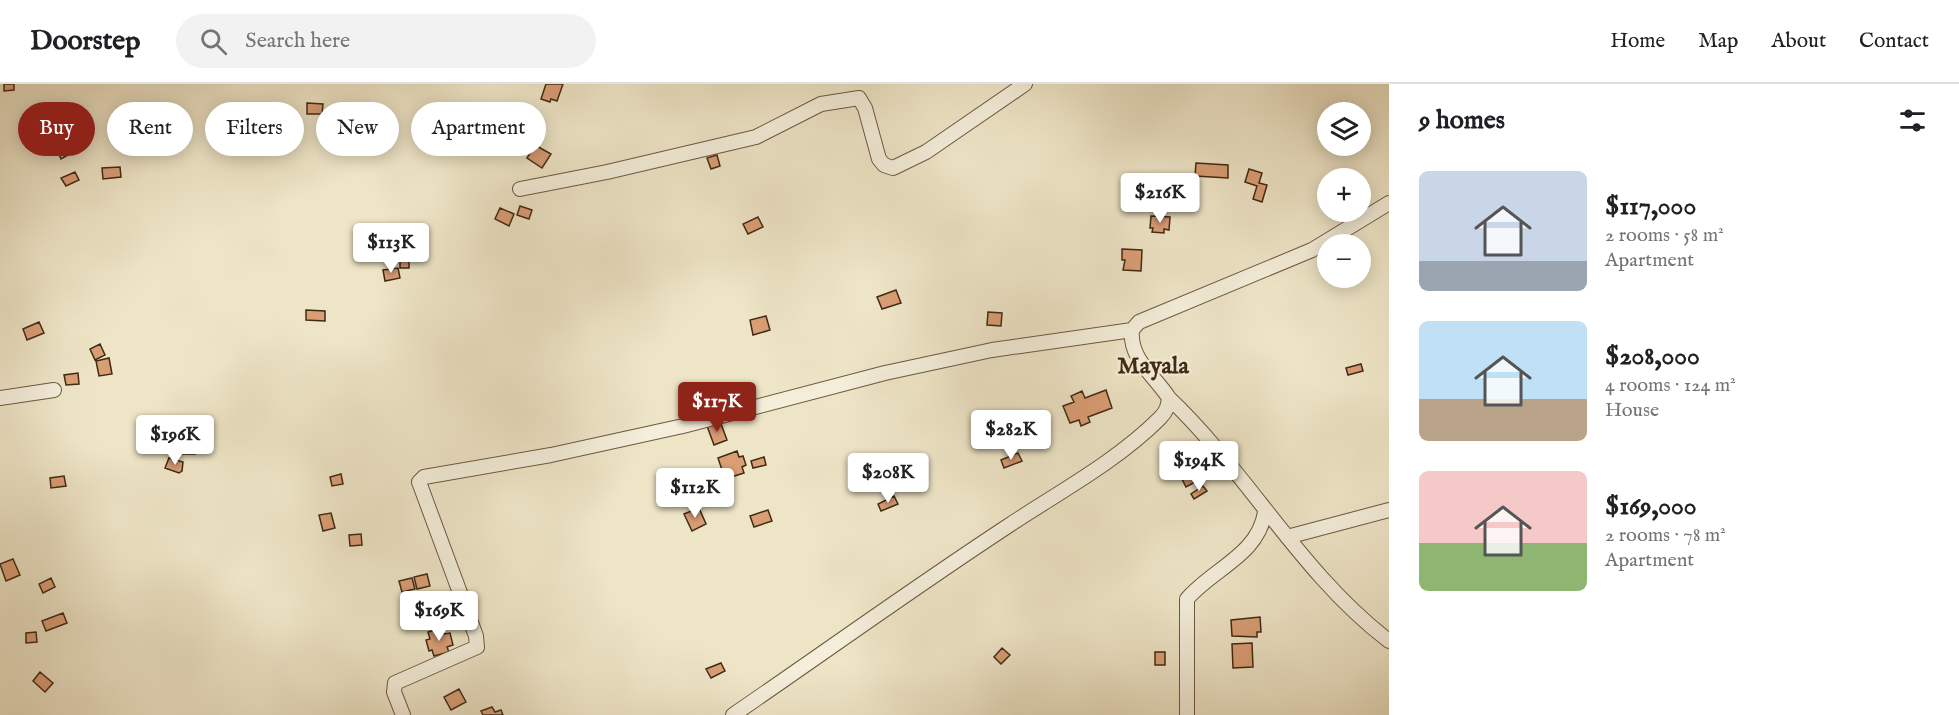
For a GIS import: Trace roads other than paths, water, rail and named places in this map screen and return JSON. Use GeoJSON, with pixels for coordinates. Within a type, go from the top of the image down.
{"type":"FeatureCollection","features":[{"type":"Feature","properties":{"kind":"street"},"geometry":{"type":"LineString","coordinates":[[520,189],[607,172],[756,137],[821,104],[859,98],[865,108],[879,159],[884,165],[893,168],[926,152],[1024,84]]}},
{"type":"Feature","properties":{"kind":"street"},"geometry":{"type":"LineString","coordinates":[[403,715],[394,692],[395,683],[477,647],[476,636],[419,482],[424,477],[551,455],[683,426],[885,373],[992,350],[1131,330],[1148,318],[1312,250],[1389,203]]}},
{"type":"Feature","properties":{"kind":"street"},"geometry":{"type":"LineString","coordinates":[[1131,330],[1136,353],[1169,398],[1209,440],[1265,512],[1355,613],[1389,641]]}},
{"type":"Feature","properties":{"kind":"street"},"geometry":{"type":"LineString","coordinates":[[0,398],[54,390]]}},
{"type":"Feature","properties":{"kind":"street"},"geometry":{"type":"LineString","coordinates":[[733,715],[1123,450],[1162,416],[1168,408],[1169,398]]}},
{"type":"Feature","properties":{"kind":"street"},"geometry":{"type":"LineString","coordinates":[[1287,537],[1389,510]]}},
{"type":"Feature","properties":{"kind":"street"},"geometry":{"type":"LineString","coordinates":[[1186,715],[1188,599],[1253,543],[1263,526],[1265,512]]}},
{"type":"Feature","properties":{"kind":"district","name":"Mayala"},"geometry":{"type":"Point","coordinates":[1153,366]}}]}
